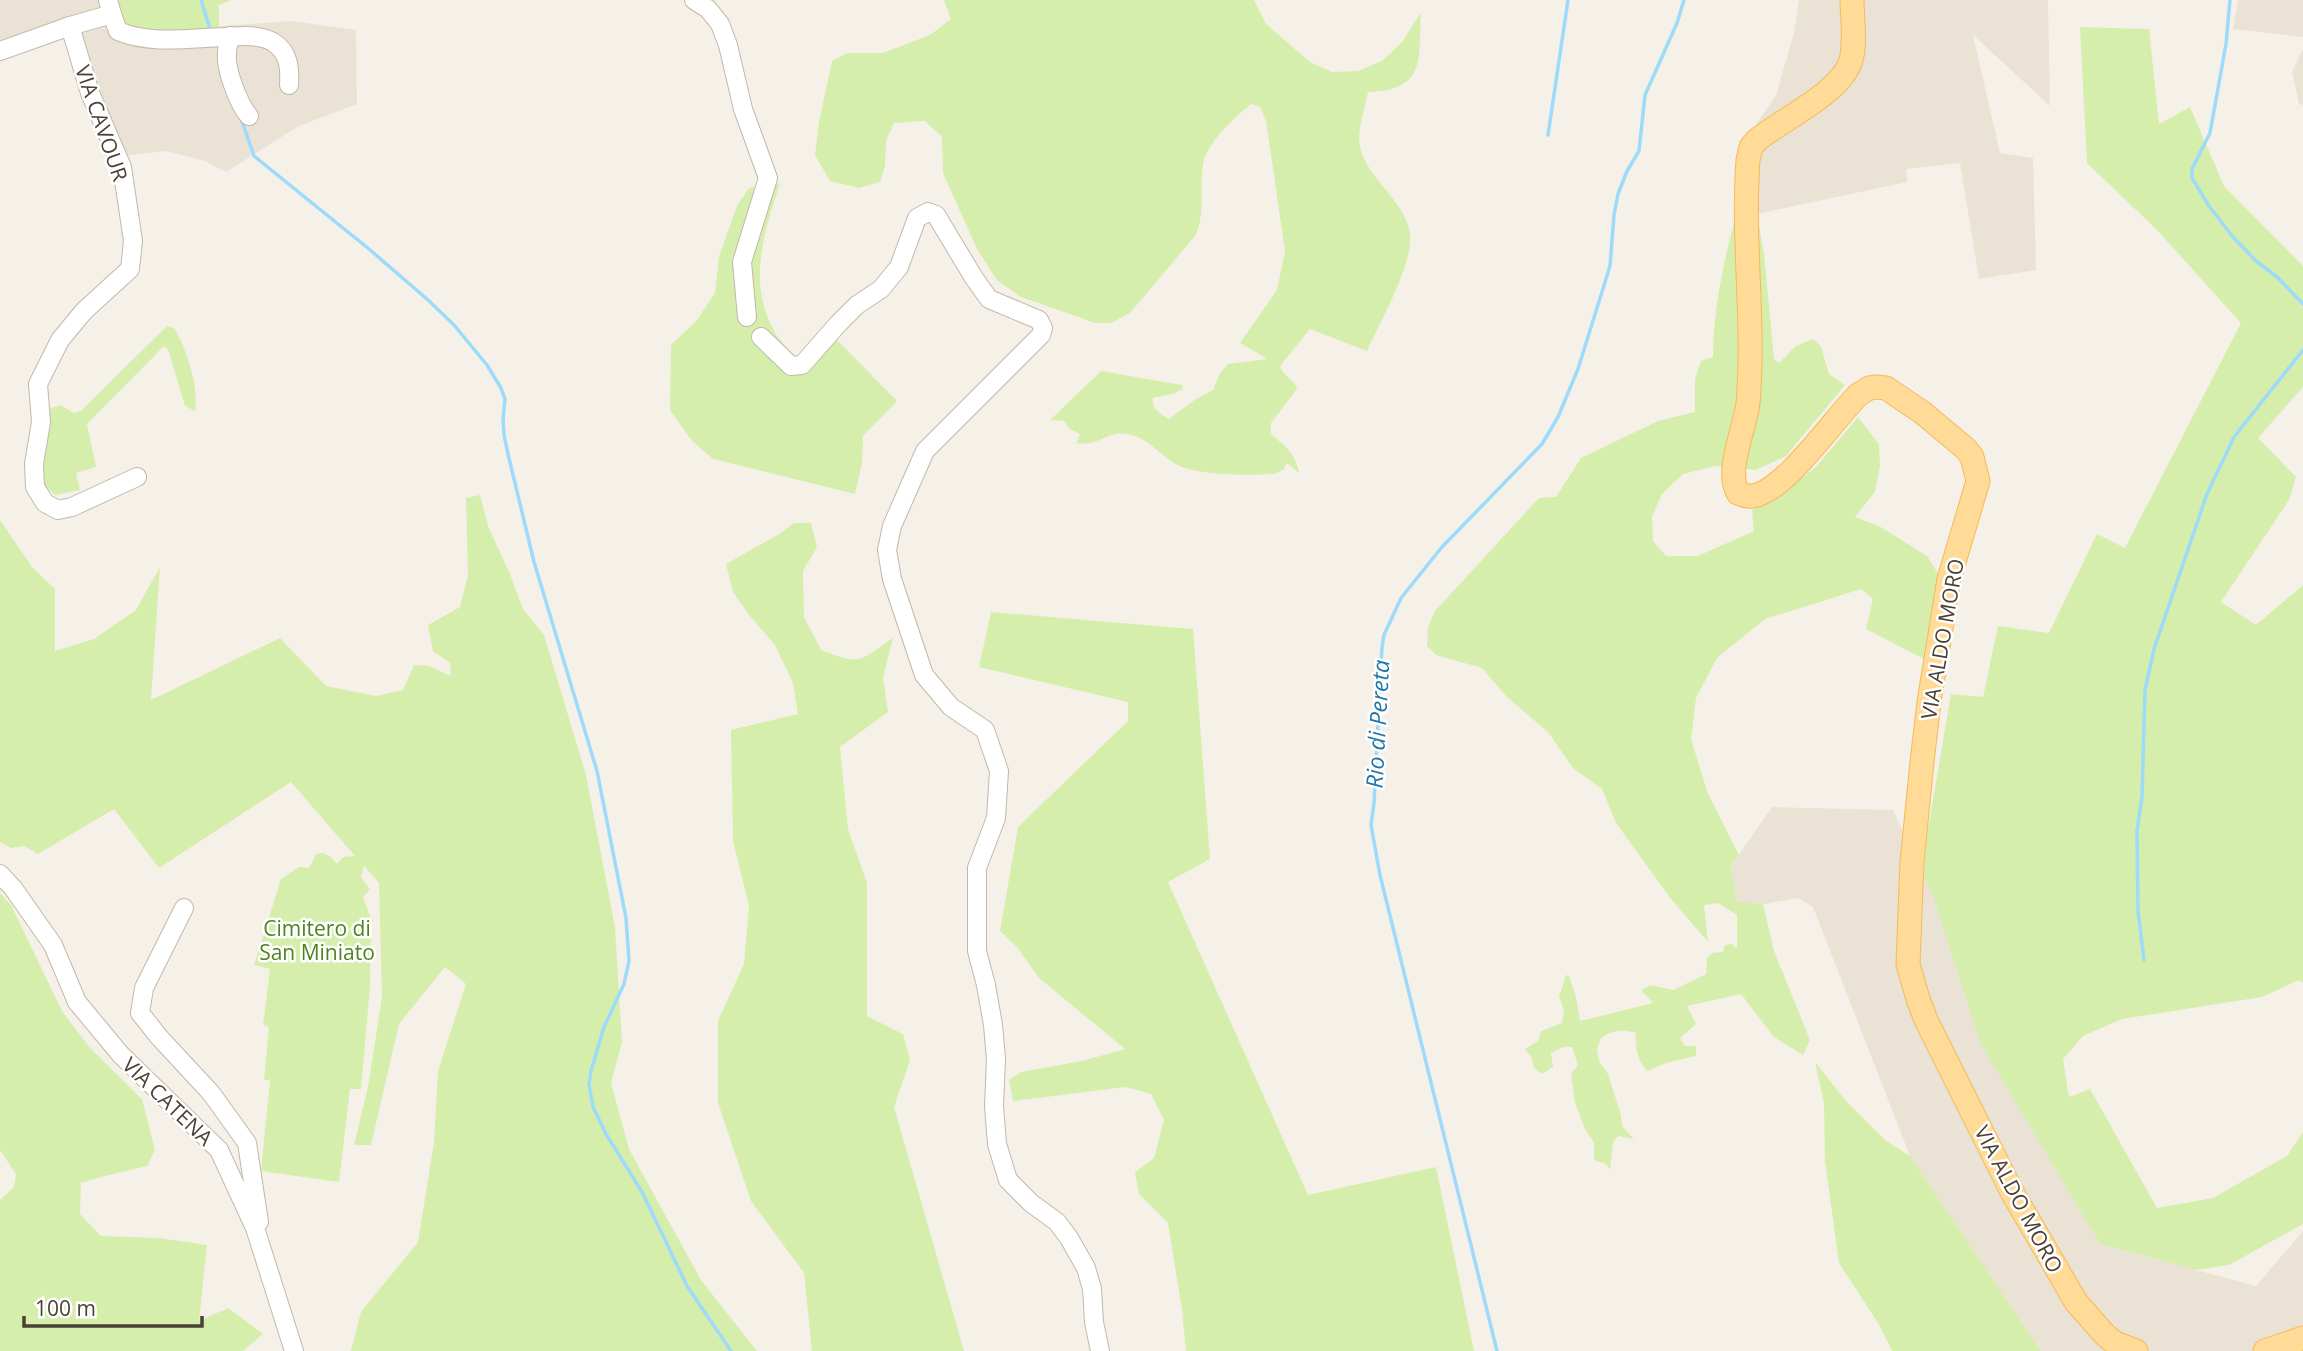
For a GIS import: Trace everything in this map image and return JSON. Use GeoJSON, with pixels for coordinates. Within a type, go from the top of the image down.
{"type":"FeatureCollection","features":[{"type":"Feature","properties":{"kind":"main road","name":"VIA ALDO MORO"},"geometry":{"type":"LineString","coordinates":[[1852,0],[1854,43],[1851,60],[1844,75],[1834,86],[1751,147],[1748,160],[1748,391],[1745,422],[1734,463],[1734,486],[1738,493],[1751,497],[1766,491],[1790,473],[1858,395],[1869,388],[1877,387],[1886,388],[1923,412],[1959,441],[1972,457],[1978,481],[1949,579],[1928,702],[1912,862],[1908,964],[1926,1020],[2031,1227],[2087,1317],[2115,1343],[2136,1351]]}},
{"type":"Feature","properties":{"kind":"main road"},"geometry":{"type":"LineString","coordinates":[[2266,1351],[2303,1338]]}},
{"type":"Feature","properties":{"kind":"street"},"geometry":{"type":"LineString","coordinates":[[694,0],[708,9],[720,24],[728,45],[743,109],[768,178],[742,262],[747,317]]}},
{"type":"Feature","properties":{"kind":"street"},"geometry":{"type":"LineString","coordinates":[[0,51],[71,26],[110,7],[118,31],[132,37],[163,40],[260,37],[275,43],[290,66],[289,85]]}},
{"type":"Feature","properties":{"kind":"street","name":"VIA CAVOUR"},"geometry":{"type":"LineString","coordinates":[[71,26],[90,93],[122,167],[133,241],[130,269],[84,311],[60,340],[38,384],[41,422],[34,464],[35,486],[45,503],[58,510],[72,508],[137,477]]}},
{"type":"Feature","properties":{"kind":"street"},"geometry":{"type":"LineString","coordinates":[[219,37],[242,109],[249,116]]}},
{"type":"Feature","properties":{"kind":"street"},"geometry":{"type":"LineString","coordinates":[[761,337],[791,366],[802,365],[857,305],[881,289],[899,267],[917,218],[928,212],[936,215],[989,299],[1039,320],[1042,328],[1041,335],[925,451],[892,526],[887,550],[892,579],[924,675],[951,707],[985,730],[999,771],[996,818],[977,868],[977,951],[993,1026],[997,1144],[1008,1180],[1031,1203],[1057,1222],[1086,1268],[1092,1289],[1091,1306],[1100,1351]]}},
{"type":"Feature","properties":{"kind":"street","name":"VIA CATENA"},"geometry":{"type":"LineString","coordinates":[[0,874],[13,888],[52,945],[77,1002],[121,1055],[219,1150],[255,1228],[294,1351]]}},
{"type":"Feature","properties":{"kind":"street"},"geometry":{"type":"LineString","coordinates":[[184,908],[144,988],[140,1013],[211,1093],[247,1143],[263,1254]]}},
{"type":"Feature","properties":{"kind":"shaded area"},"geometry":{"type":"Polygon","coordinates":[[[0,0],[112,0],[136,32],[291,21],[356,30],[357,104],[299,126],[226,172],[205,161],[167,151],[123,156],[80,32],[0,57],[0,0]]]}},
{"type":"Feature","properties":{"kind":"shaded area"},"geometry":{"type":"Polygon","coordinates":[[[1799,0],[2048,0],[2050,106],[1973,35],[2000,153],[2033,158],[2036,270],[1979,279],[1960,163],[1906,169],[1907,182],[1757,214],[1757,123],[1776,95],[1794,33],[1799,0]]]}},
{"type":"Feature","properties":{"kind":"shaded area"},"geometry":{"type":"Polygon","coordinates":[[[2238,0],[2303,0],[2303,37],[2233,29],[2238,0]]]}},
{"type":"Feature","properties":{"kind":"shaded area"},"geometry":{"type":"Polygon","coordinates":[[[2303,49],[2303,105],[2299,104],[2292,72],[2303,49]]]}},
{"type":"Feature","properties":{"kind":"shaded area"},"geometry":{"type":"Polygon","coordinates":[[[1772,807],[1893,810],[2099,1244],[2256,1286],[2303,1231],[2303,1351],[2041,1351],[1910,1156],[1813,907],[1799,898],[1763,904],[1737,903],[1731,866],[1772,807]]]}},
{"type":"Feature","properties":{"kind":"green space"},"geometry":{"type":"Polygon","coordinates":[[[115,0],[231,0],[219,5],[219,34],[126,31],[115,0]]]}},
{"type":"Feature","properties":{"kind":"green space"},"geometry":{"type":"Polygon","coordinates":[[[944,0],[1254,0],[1266,24],[1310,62],[1332,72],[1358,71],[1382,61],[1402,42],[1421,12],[1416,68],[1410,78],[1401,85],[1368,92],[1359,134],[1362,153],[1368,166],[1407,222],[1410,247],[1401,277],[1367,351],[1310,329],[1280,366],[1297,389],[1271,423],[1271,434],[1293,455],[1299,473],[1287,463],[1283,470],[1274,474],[1227,474],[1192,470],[1175,463],[1135,436],[1120,434],[1091,443],[1076,443],[1080,434],[1070,429],[1064,421],[1050,420],[1101,371],[1182,385],[1183,389],[1172,394],[1153,398],[1155,408],[1169,419],[1213,390],[1220,373],[1228,364],[1268,359],[1240,343],[1277,290],[1285,251],[1266,121],[1260,107],[1251,104],[1229,124],[1209,148],[1203,165],[1200,219],[1195,236],[1130,313],[1111,323],[1095,323],[1021,297],[997,280],[977,249],[943,173],[942,137],[925,121],[894,123],[886,141],[885,166],[880,182],[859,188],[830,181],[815,155],[832,61],[847,53],[883,53],[930,35],[951,19],[944,0]]]}},
{"type":"Feature","properties":{"kind":"green space"},"geometry":{"type":"Polygon","coordinates":[[[2080,27],[2149,29],[2159,124],[2190,107],[2224,186],[2303,266],[2303,387],[2258,438],[2296,477],[2289,500],[2221,602],[2256,625],[2303,585],[2303,983],[2299,980],[2262,997],[2122,1019],[2083,1036],[2063,1059],[2069,1097],[2090,1089],[2157,1208],[2213,1198],[2287,1156],[2303,1132],[2303,1224],[2229,1265],[2196,1270],[2100,1244],[1980,1042],[1934,898],[1921,870],[1951,694],[1983,697],[1998,626],[2049,633],[2097,534],[2125,548],[2241,323],[2157,230],[2087,163],[2080,27]]]}},
{"type":"Feature","properties":{"kind":"green space"},"geometry":{"type":"Polygon","coordinates":[[[780,183],[764,240],[760,278],[767,315],[776,334],[797,358],[836,339],[897,401],[863,436],[862,463],[855,494],[713,459],[692,441],[670,410],[671,345],[697,320],[715,293],[719,256],[737,206],[749,188],[780,183]]]}},
{"type":"Feature","properties":{"kind":"green space"},"geometry":{"type":"Polygon","coordinates":[[[1757,214],[1764,254],[1774,359],[1779,363],[1796,346],[1813,339],[1821,347],[1829,374],[1845,385],[1786,456],[1756,470],[1715,466],[1683,474],[1662,494],[1652,517],[1653,541],[1666,556],[1698,556],[1754,531],[1752,510],[1779,495],[1816,467],[1858,417],[1879,444],[1880,466],[1875,492],[1855,517],[1879,526],[1927,556],[1939,575],[1924,659],[1866,629],[1873,599],[1861,589],[1765,619],[1717,658],[1696,698],[1691,739],[1707,791],[1739,855],[1731,866],[1737,902],[1763,904],[1774,951],[1810,1040],[1803,1055],[1774,1037],[1741,994],[1687,1006],[1696,1024],[1680,1038],[1685,1046],[1696,1046],[1696,1056],[1669,1062],[1647,1071],[1637,1053],[1636,1033],[1618,1031],[1601,1038],[1597,1049],[1599,1061],[1608,1074],[1622,1126],[1634,1139],[1618,1136],[1613,1142],[1610,1170],[1606,1164],[1594,1158],[1594,1143],[1585,1129],[1575,1103],[1571,1074],[1578,1065],[1572,1047],[1563,1047],[1551,1053],[1553,1067],[1542,1074],[1533,1067],[1532,1058],[1525,1049],[1538,1041],[1541,1031],[1562,1023],[1564,1010],[1559,997],[1566,975],[1569,976],[1576,997],[1580,1021],[1653,1003],[1641,990],[1650,985],[1673,990],[1706,974],[1707,958],[1712,953],[1723,952],[1725,945],[1732,944],[1737,949],[1737,915],[1718,903],[1704,905],[1708,942],[1671,899],[1616,823],[1602,789],[1573,768],[1548,732],[1507,697],[1482,668],[1436,655],[1427,646],[1428,627],[1435,611],[1539,498],[1556,497],[1581,458],[1658,421],[1695,412],[1695,379],[1701,361],[1713,357],[1719,289],[1734,222],[1757,214]]]}},
{"type":"Feature","properties":{"kind":"green space"},"geometry":{"type":"Polygon","coordinates":[[[167,326],[174,328],[187,357],[196,392],[195,411],[185,406],[169,352],[163,347],[87,424],[96,467],[76,473],[80,490],[55,495],[42,483],[40,474],[49,409],[60,405],[74,413],[81,411],[167,326]]]}},
{"type":"Feature","properties":{"kind":"green space","name":"Cimitero di San Miniato"},"geometry":{"type":"Polygon","coordinates":[[[480,495],[488,526],[523,609],[544,635],[586,775],[615,927],[622,1042],[611,1083],[629,1149],[701,1280],[757,1351],[351,1351],[361,1312],[418,1242],[434,1142],[438,1071],[466,984],[445,967],[399,1024],[371,1145],[354,1145],[368,1087],[382,997],[379,883],[364,866],[361,877],[370,889],[363,897],[371,919],[370,986],[361,1089],[350,1089],[339,1182],[261,1171],[270,1080],[264,1080],[269,1027],[263,1025],[270,969],[254,965],[281,879],[299,867],[309,868],[316,854],[323,853],[337,864],[343,857],[355,856],[291,782],[159,868],[114,809],[38,854],[24,846],[11,848],[0,842],[0,520],[32,567],[55,589],[55,651],[94,639],[136,610],[160,567],[151,700],[280,638],[326,686],[376,696],[403,690],[414,665],[429,666],[451,676],[450,663],[433,651],[428,625],[460,607],[468,575],[466,498],[480,495]]]}},
{"type":"Feature","properties":{"kind":"green space"},"geometry":{"type":"Polygon","coordinates":[[[794,523],[811,523],[817,547],[803,571],[804,617],[821,650],[845,658],[860,659],[893,638],[883,677],[888,712],[840,747],[848,829],[867,883],[867,1016],[903,1034],[910,1060],[894,1107],[964,1351],[812,1351],[804,1273],[751,1201],[718,1103],[718,1021],[744,964],[749,906],[733,841],[731,730],[798,714],[793,683],[775,645],[733,592],[726,564],[794,523]]]}},
{"type":"Feature","properties":{"kind":"green space"},"geometry":{"type":"Polygon","coordinates":[[[991,612],[1193,629],[1210,859],[1168,882],[1308,1195],[1436,1167],[1474,1351],[1186,1351],[1168,1223],[1139,1194],[1135,1172],[1154,1158],[1164,1120],[1151,1094],[1125,1087],[1013,1101],[1009,1080],[1021,1072],[1082,1061],[1125,1049],[1039,978],[1017,947],[1000,931],[1018,827],[1128,721],[1128,702],[979,667],[991,612]]]}},
{"type":"Feature","properties":{"kind":"green space"},"geometry":{"type":"Polygon","coordinates":[[[0,893],[11,905],[62,1011],[90,1048],[142,1099],[155,1150],[147,1166],[81,1183],[80,1214],[101,1236],[159,1238],[207,1245],[199,1321],[228,1308],[263,1334],[243,1351],[0,1351],[0,1200],[14,1187],[16,1174],[0,1150],[0,893]]]}},
{"type":"Feature","properties":{"kind":"green space"},"geometry":{"type":"Polygon","coordinates":[[[1815,1062],[1846,1101],[1885,1140],[1910,1156],[2041,1351],[1892,1351],[1878,1323],[1839,1263],[1825,1161],[1824,1103],[1815,1062]]]}},
{"type":"Feature","properties":{"kind":"waterway"},"geometry":{"type":"LineString","coordinates":[[201,0],[211,32]]}},
{"type":"Feature","properties":{"kind":"waterway"},"geometry":{"type":"LineString","coordinates":[[1548,135],[1568,0]]}},
{"type":"Feature","properties":{"kind":"waterway","name":"Rio di Pereta"},"geometry":{"type":"LineString","coordinates":[[1497,1351],[1380,875],[1371,825],[1382,647],[1384,635],[1401,598],[1442,547],[1542,444],[1558,417],[1578,369],[1610,266],[1618,194],[1639,151],[1645,95],[1677,23],[1684,0]]}},
{"type":"Feature","properties":{"kind":"waterway"},"geometry":{"type":"LineString","coordinates":[[2230,0],[2226,44],[2210,133],[2192,169],[2192,178],[2233,237],[2303,304]]}},
{"type":"Feature","properties":{"kind":"waterway"},"geometry":{"type":"LineString","coordinates":[[241,118],[254,156],[428,300],[454,325],[487,365],[501,388],[505,399],[503,420],[508,454],[534,562],[597,771],[626,918],[629,961],[624,984],[604,1027],[591,1071],[589,1085],[593,1107],[606,1134],[642,1192],[687,1286],[731,1351]]}},
{"type":"Feature","properties":{"kind":"waterway"},"geometry":{"type":"LineString","coordinates":[[2144,960],[2138,911],[2137,831],[2142,797],[2145,690],[2154,649],[2207,494],[2234,437],[2303,350]]}}]}
